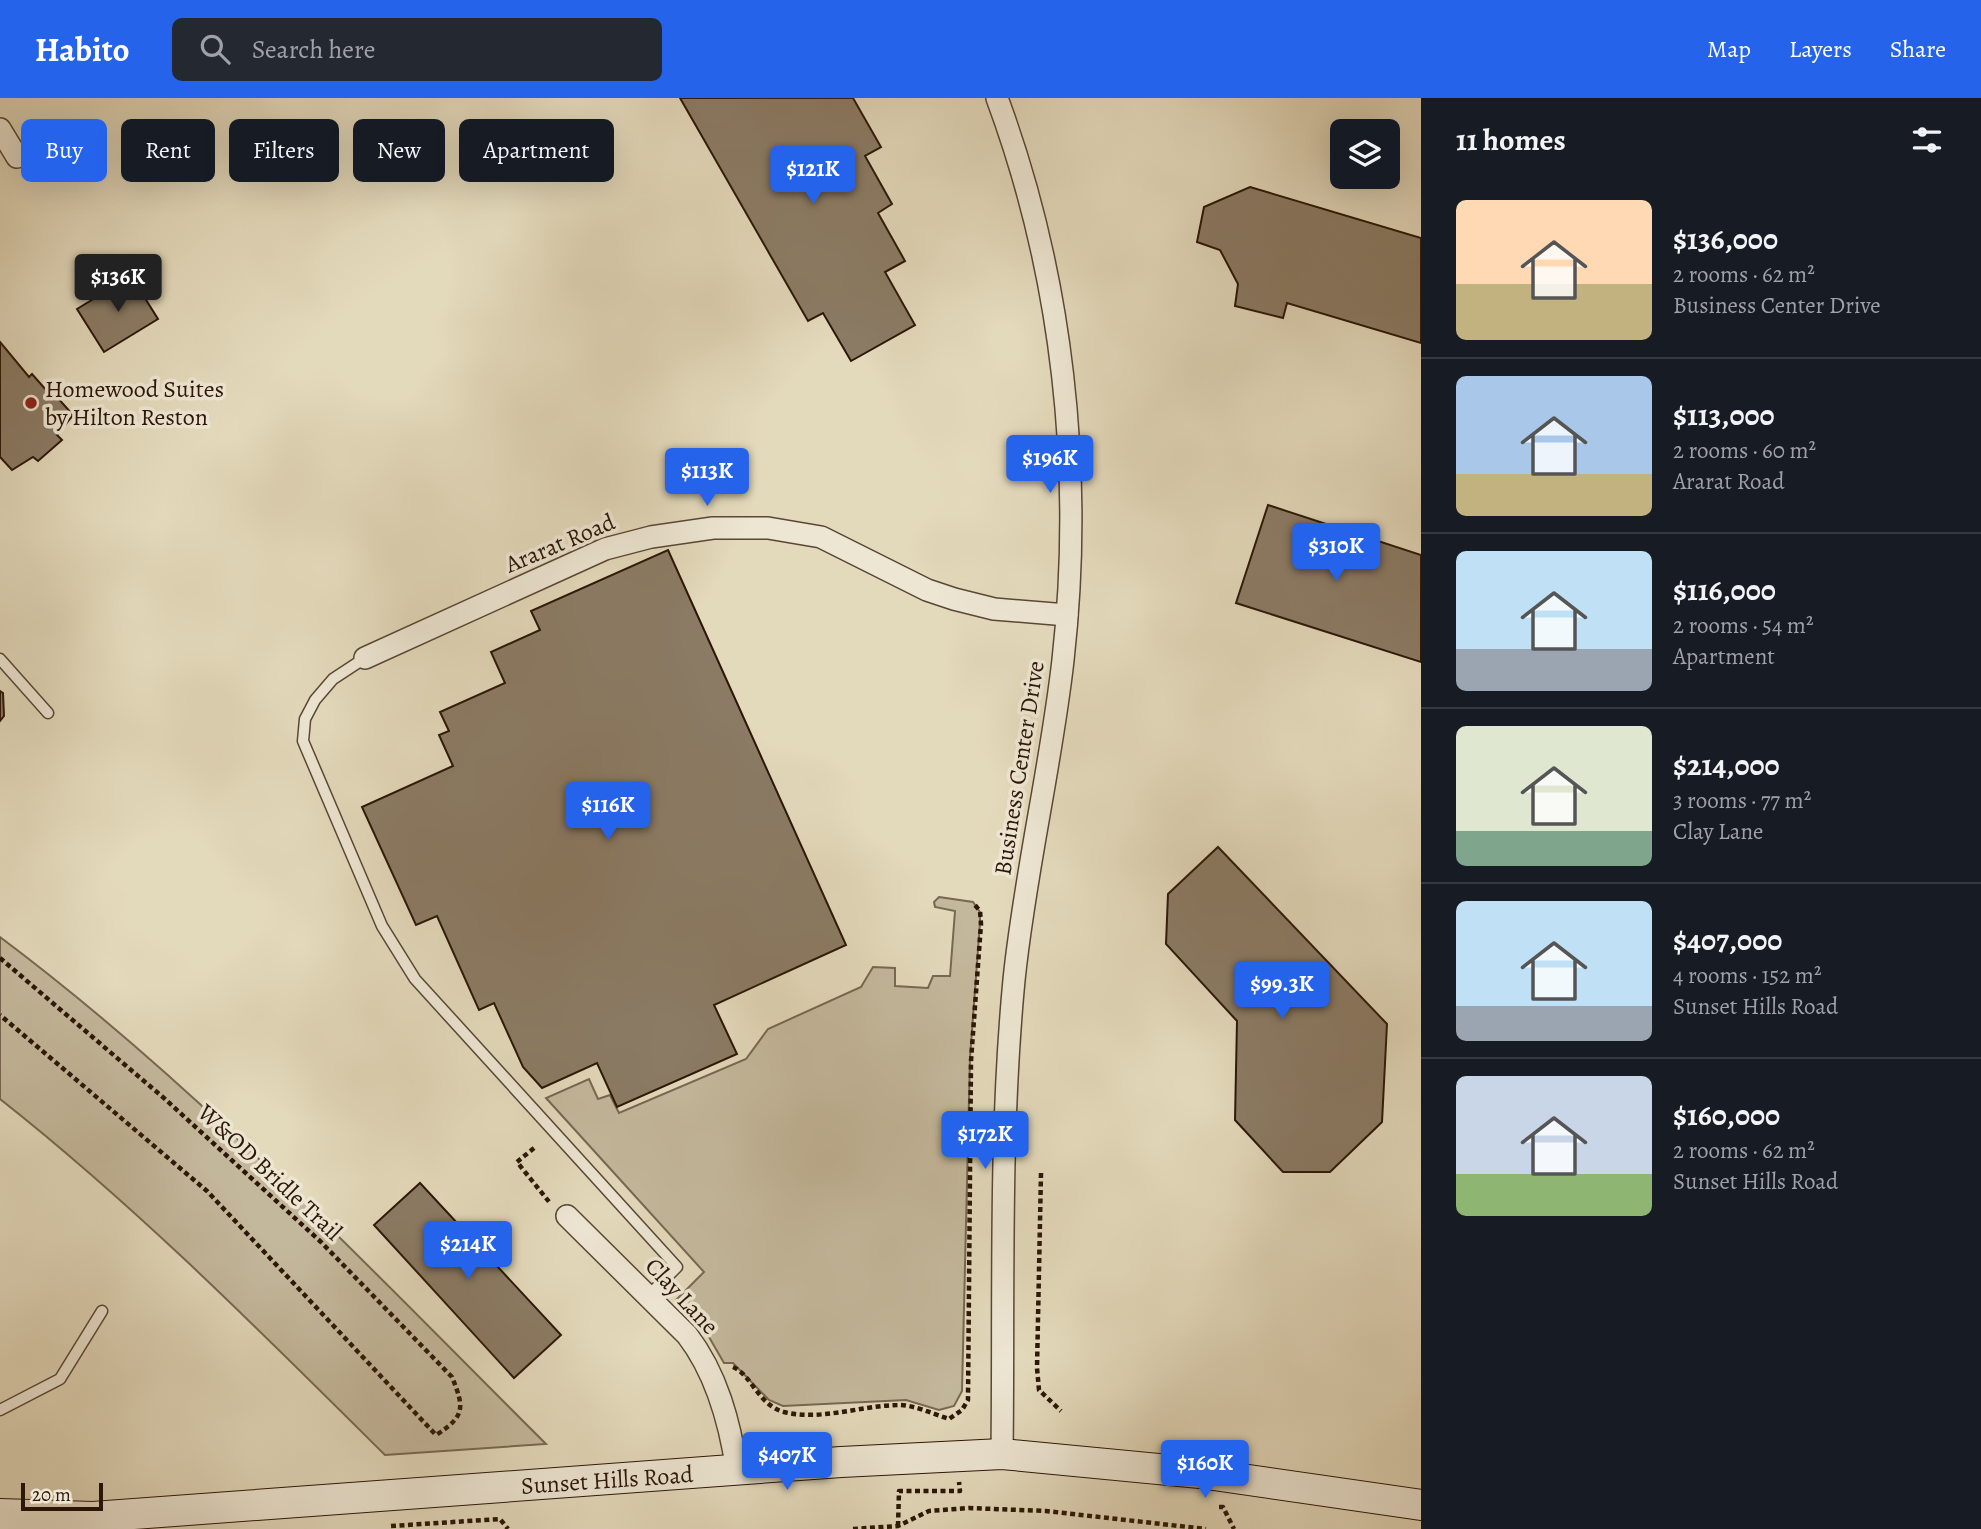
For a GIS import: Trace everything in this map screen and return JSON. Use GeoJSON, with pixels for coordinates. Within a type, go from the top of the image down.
{"type":"FeatureCollection","features":[{"type":"Feature","properties":{"kind":"main road","name":"Sunset Hills Road"},"geometry":{"type":"LineString","coordinates":[[0,1514],[93,1517],[1002,1454],[1200,1473],[1421,1505]]}},
{"type":"Feature","properties":{"kind":"street","name":"Business Center Drive"},"geometry":{"type":"LineString","coordinates":[[997,98],[1034,227],[1060,362],[1071,509],[1067,615],[1057,709],[1020,929],[1011,1022],[1002,1454]]}},
{"type":"Feature","properties":{"kind":"street","name":"Ararat Road"},"geometry":{"type":"LineString","coordinates":[[365,658],[605,549],[651,537],[713,528],[768,528],[821,537],[916,585],[954,599],[994,609],[1067,615]]}},
{"type":"Feature","properties":{"kind":"street","name":"Clay Lane"},"geometry":{"type":"LineString","coordinates":[[561,1213],[687,1335],[716,1383],[737,1471]]}},
{"type":"Feature","properties":{"kind":"lane"},"geometry":{"type":"LineString","coordinates":[[365,658],[333,679],[314,700],[304,719],[303,741],[343,839],[382,926],[415,979],[677,1267],[648,1296]]}},
{"type":"Feature","properties":{"kind":"lane"},"geometry":{"type":"LineString","coordinates":[[0,659],[48,713]]}},
{"type":"Feature","properties":{"kind":"lane"},"geometry":{"type":"LineString","coordinates":[[0,1410],[60,1380],[102,1311]]}},
{"type":"Feature","properties":{"kind":"path"},"geometry":{"type":"LineString","coordinates":[[709,1369],[728,1365],[740,1370],[749,1385],[767,1403],[781,1412],[803,1415],[900,1404],[948,1419],[962,1410],[968,1400],[971,1061],[981,923],[980,911],[974,904]]}},
{"type":"Feature","properties":{"kind":"path","name":"W&OD Bridle Trail"},"geometry":{"type":"LineString","coordinates":[[0,958],[165,1099],[321,1241],[452,1377],[462,1403],[458,1418],[436,1435],[208,1191],[0,1015]]}},
{"type":"Feature","properties":{"kind":"path"},"geometry":{"type":"LineString","coordinates":[[534,1148],[517,1162],[561,1213]]}},
{"type":"Feature","properties":{"kind":"path"},"geometry":{"type":"LineString","coordinates":[[1041,1173],[1037,1368],[1040,1390],[1061,1410]]}},
{"type":"Feature","properties":{"kind":"path"},"geometry":{"type":"LineString","coordinates":[[898,1526],[899,1491],[960,1491],[959,1480]]}},
{"type":"Feature","properties":{"kind":"path"},"geometry":{"type":"LineString","coordinates":[[853,1529],[898,1526],[929,1511],[969,1508],[1046,1511],[1206,1529]]}},
{"type":"Feature","properties":{"kind":"path"},"geometry":{"type":"LineString","coordinates":[[382,1527],[500,1519],[509,1529]]}},
{"type":"Feature","properties":{"kind":"shaded area"},"geometry":{"type":"Polygon","coordinates":[[[939,897],[973,902],[980,912],[970,1058],[962,1391],[954,1406],[939,1410],[906,1400],[783,1406],[769,1400],[733,1363],[724,1363],[709,1337],[676,1300],[704,1272],[546,1098],[589,1079],[598,1099],[610,1095],[619,1113],[746,1059],[768,1029],[861,987],[873,967],[895,968],[895,986],[928,988],[933,976],[950,976],[955,911],[935,907],[934,902],[939,897]]]}},
{"type":"Feature","properties":{"kind":"shaded area"},"geometry":{"type":"Polygon","coordinates":[[[0,937],[145,1054],[214,1117],[348,1246],[546,1444],[385,1455],[149,1227],[51,1140],[0,1099],[0,937]]]}},
{"type":"Feature","properties":{"kind":"building"},"geometry":{"type":"Polygon","coordinates":[[[680,98],[853,98],[881,147],[865,156],[892,204],[878,213],[905,261],[885,272],[915,325],[851,361],[823,313],[808,321],[680,98]]]}},
{"type":"Feature","properties":{"kind":"building"},"geometry":{"type":"Polygon","coordinates":[[[1250,187],[1421,238],[1421,343],[1287,303],[1283,318],[1235,306],[1238,284],[1220,250],[1197,242],[1204,207],[1250,187]]]}},
{"type":"Feature","properties":{"kind":"building"},"geometry":{"type":"Polygon","coordinates":[[[131,276],[158,319],[104,352],[77,309],[131,276]]]}},
{"type":"Feature","properties":{"kind":"building","name":"Homewood Suites by Hilton Reston"},"geometry":{"type":"Polygon","coordinates":[[[0,342],[29,377],[32,374],[46,390],[49,388],[73,415],[57,435],[62,440],[38,461],[33,457],[12,470],[0,457],[0,342]]]}},
{"type":"Feature","properties":{"kind":"building"},"geometry":{"type":"Polygon","coordinates":[[[1268,505],[1421,555],[1421,662],[1236,603],[1268,505]]]}},
{"type":"Feature","properties":{"kind":"building"},"geometry":{"type":"Polygon","coordinates":[[[668,550],[846,945],[714,1005],[737,1054],[617,1107],[597,1063],[542,1088],[523,1067],[494,1003],[479,1010],[437,916],[416,925],[362,807],[453,766],[439,735],[449,731],[440,712],[505,683],[491,652],[540,630],[531,611],[668,550]]]}},
{"type":"Feature","properties":{"kind":"building"},"geometry":{"type":"Polygon","coordinates":[[[0,691],[3,693],[4,716],[0,721],[0,691]]]}},
{"type":"Feature","properties":{"kind":"building"},"geometry":{"type":"Polygon","coordinates":[[[1218,847],[1387,1024],[1382,1122],[1330,1172],[1283,1172],[1235,1120],[1237,1021],[1166,944],[1168,894],[1218,847]]]}},
{"type":"Feature","properties":{"kind":"building"},"geometry":{"type":"Polygon","coordinates":[[[420,1183],[561,1335],[514,1378],[374,1225],[420,1183]]]}},
{"type":"Feature","properties":{"kind":"place","name":"Homewood Suites by Hilton Reston"},"geometry":{"type":"Point","coordinates":[31,403]}}]}
